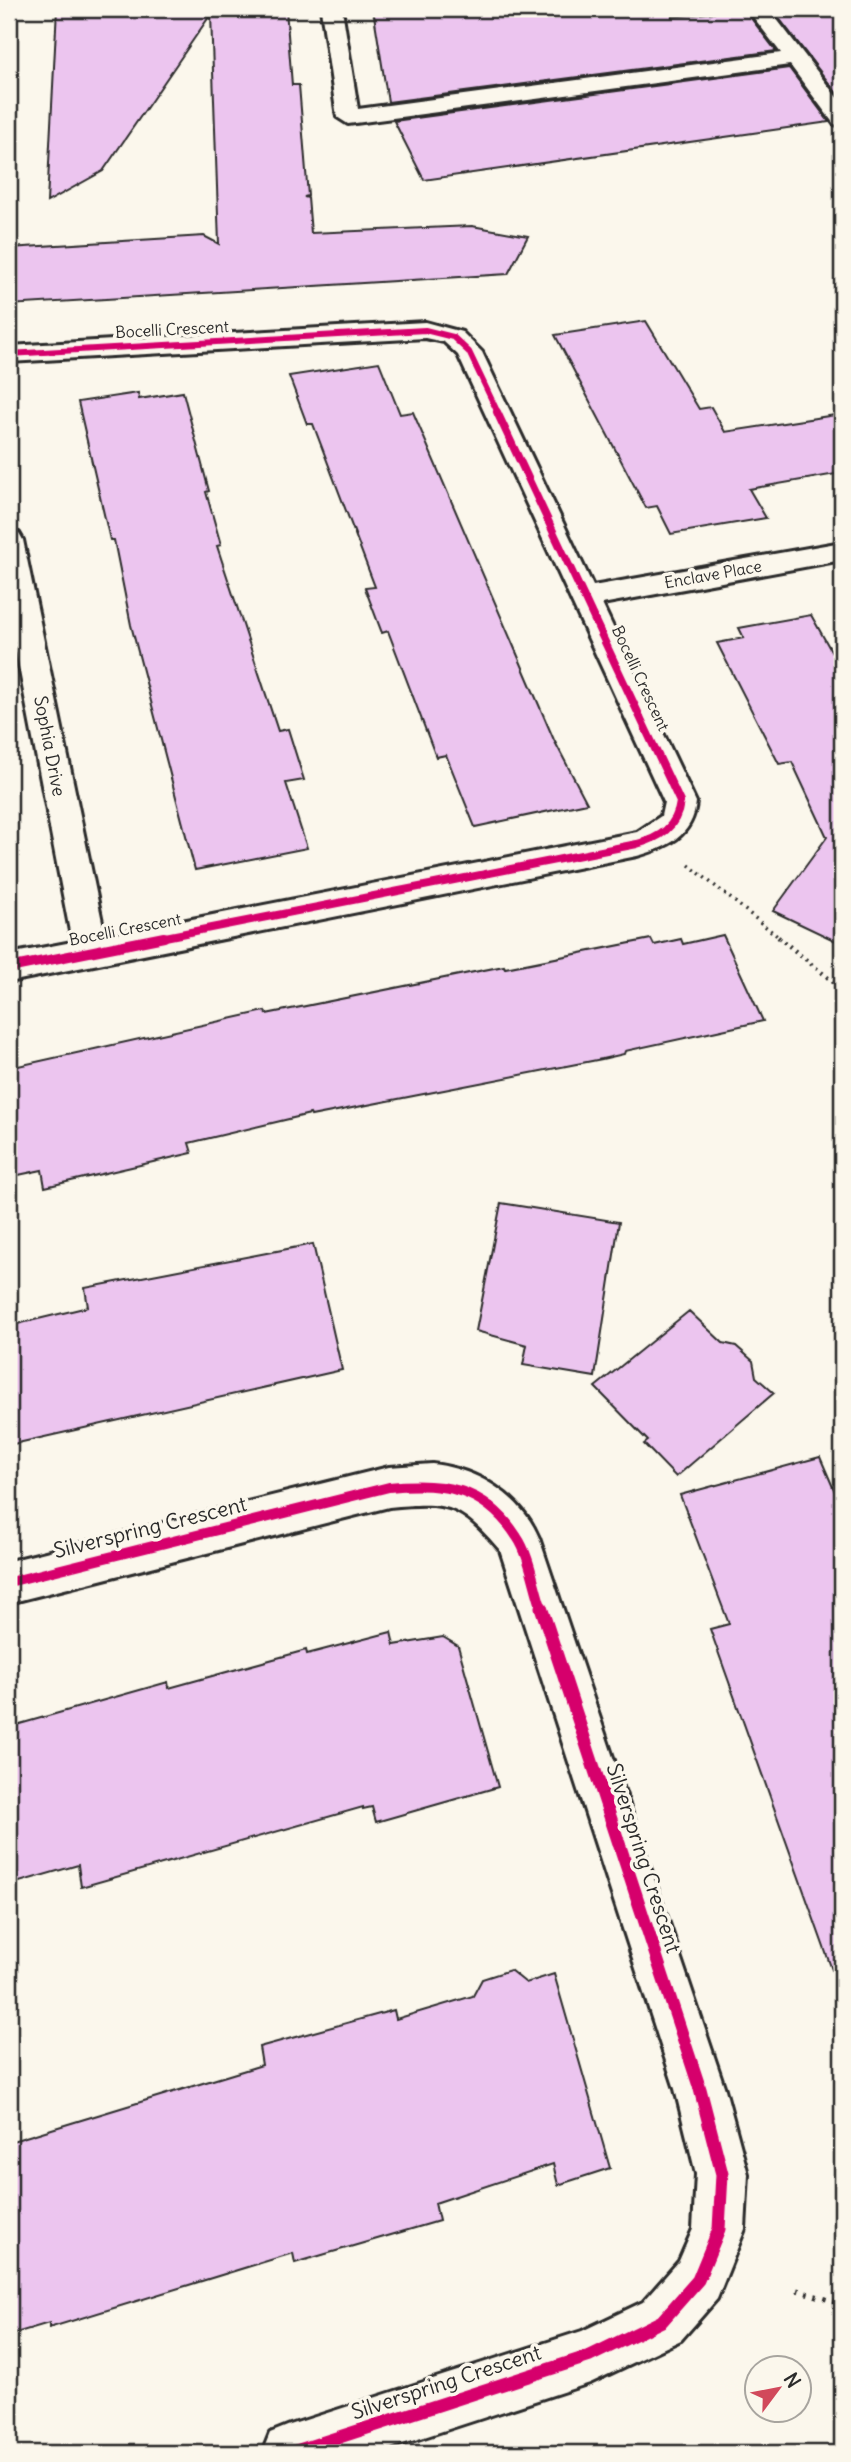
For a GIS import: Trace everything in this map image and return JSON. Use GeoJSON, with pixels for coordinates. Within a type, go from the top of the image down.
{"type":"FeatureCollection","features":[{"type":"Feature","properties":{"kind":"street"},"geometry":{"type":"LineString","coordinates":[[331,9],[348,117],[796,58]]}},
{"type":"Feature","properties":{"kind":"street"},"geometry":{"type":"LineString","coordinates":[[758,9],[842,119]]}},
{"type":"Feature","properties":{"kind":"street","name":"Bocelli Crescent"},"geometry":{"type":"LineString","coordinates":[[9,354],[416,331],[449,335],[462,343],[469,352],[678,797],[680,808],[675,821],[656,838],[638,844],[9,968]]}},
{"type":"Feature","properties":{"kind":"street","name":"Sophia Drive"},"geometry":{"type":"LineString","coordinates":[[9,540],[91,952]]}},
{"type":"Feature","properties":{"kind":"street","name":"Enclave Place"},"geometry":{"type":"LineString","coordinates":[[584,597],[842,551]]}},
{"type":"Feature","properties":{"kind":"street","name":"Silverspring Crescent"},"geometry":{"type":"LineString","coordinates":[[9,1582],[389,1487],[419,1483],[454,1486],[476,1495],[491,1507],[517,1538],[700,2089],[722,2174],[719,2229],[698,2280],[662,2321],[590,2356],[290,2453]]}},
{"type":"Feature","properties":{"kind":"path"},"geometry":{"type":"LineString","coordinates":[[656,838],[842,989]]}},
{"type":"Feature","properties":{"kind":"path"},"geometry":{"type":"LineString","coordinates":[[797,2290],[842,2304]]}},
{"type":"Feature","properties":{"kind":"building"},"geometry":{"type":"Polygon","coordinates":[[[57,9],[286,9],[292,85],[299,85],[308,196],[304,197],[308,198],[311,233],[472,226],[528,236],[508,274],[9,305],[9,248],[204,236],[219,244],[211,14],[103,171],[47,202],[57,9]]]}},
{"type":"Feature","properties":{"kind":"building"},"geometry":{"type":"Polygon","coordinates":[[[373,9],[672,9],[672,17],[744,9],[776,51],[388,102],[373,9]]]}},
{"type":"Feature","properties":{"kind":"building"},"geometry":{"type":"Polygon","coordinates":[[[772,9],[842,9],[842,100],[772,9]]]}},
{"type":"Feature","properties":{"kind":"building"},"geometry":{"type":"Polygon","coordinates":[[[789,68],[829,122],[424,180],[394,121],[789,68]]]}},
{"type":"Feature","properties":{"kind":"building"},"geometry":{"type":"Polygon","coordinates":[[[646,321],[699,409],[711,407],[725,432],[842,414],[842,473],[749,489],[766,518],[671,534],[657,506],[646,508],[555,335],[646,321]]]}},
{"type":"Feature","properties":{"kind":"building"},"geometry":{"type":"Polygon","coordinates":[[[379,362],[400,414],[413,412],[554,740],[587,803],[475,827],[446,755],[436,757],[388,631],[382,633],[365,588],[375,587],[313,424],[307,424],[289,376],[379,362]]]}},
{"type":"Feature","properties":{"kind":"building"},"geometry":{"type":"Polygon","coordinates":[[[183,392],[221,545],[217,546],[278,731],[288,729],[304,780],[286,783],[307,848],[195,870],[131,625],[114,540],[110,540],[78,402],[138,393],[139,399],[183,392]]]}},
{"type":"Feature","properties":{"kind":"building"},"geometry":{"type":"Polygon","coordinates":[[[811,615],[842,670],[842,944],[773,911],[827,837],[792,762],[779,764],[717,643],[744,638],[739,628],[811,615]]]}},
{"type":"Feature","properties":{"kind":"building"},"geometry":{"type":"Polygon","coordinates":[[[723,935],[763,1021],[625,1051],[624,1054],[602,1059],[311,1116],[310,1114],[189,1143],[192,1153],[45,1187],[42,1170],[9,1177],[9,1068],[265,1011],[266,1014],[504,966],[505,968],[651,939],[654,945],[681,939],[683,944],[723,935]]]}},
{"type":"Feature","properties":{"kind":"building"},"geometry":{"type":"Polygon","coordinates":[[[501,1203],[619,1222],[595,1377],[523,1365],[527,1345],[476,1331],[501,1203]]]}},
{"type":"Feature","properties":{"kind":"building"},"geometry":{"type":"Polygon","coordinates":[[[313,1244],[342,1370],[9,1445],[9,1326],[88,1307],[85,1288],[313,1244]]]}},
{"type":"Feature","properties":{"kind":"building"},"geometry":{"type":"Polygon","coordinates":[[[689,1311],[723,1343],[736,1346],[753,1361],[756,1377],[774,1393],[676,1477],[644,1444],[648,1441],[595,1387],[689,1311]]]}},
{"type":"Feature","properties":{"kind":"building"},"geometry":{"type":"Polygon","coordinates":[[[820,1457],[842,1508],[842,1980],[836,1981],[710,1629],[729,1624],[680,1495],[820,1457]]]}},
{"type":"Feature","properties":{"kind":"building"},"geometry":{"type":"Polygon","coordinates":[[[391,1632],[394,1645],[443,1637],[458,1646],[498,1787],[376,1822],[372,1807],[363,1807],[81,1887],[78,1865],[9,1885],[9,1727],[168,1682],[169,1688],[306,1650],[307,1654],[391,1632]]]}},
{"type":"Feature","properties":{"kind":"building"},"geometry":{"type":"Polygon","coordinates":[[[510,1970],[526,1983],[554,1974],[610,2168],[558,2185],[553,2164],[435,2203],[439,2221],[295,2263],[293,2253],[49,2328],[49,2323],[9,2335],[9,2142],[262,2065],[259,2047],[394,2010],[396,2019],[473,1996],[482,1979],[510,1970]]]}},
{"type":"Feature","properties":{"kind":"cycle path"},"geometry":{"type":"LineString","coordinates":[[9,354],[425,330],[453,337],[469,352],[680,802],[676,818],[667,830],[653,839],[637,844],[9,968]]}},
{"type":"Feature","properties":{"kind":"cycle path"},"geometry":{"type":"LineString","coordinates":[[9,1582],[389,1487],[432,1484],[462,1490],[476,1497],[518,1538],[700,2089],[722,2174],[719,2229],[698,2280],[662,2321],[590,2356],[290,2453]]}}]}
